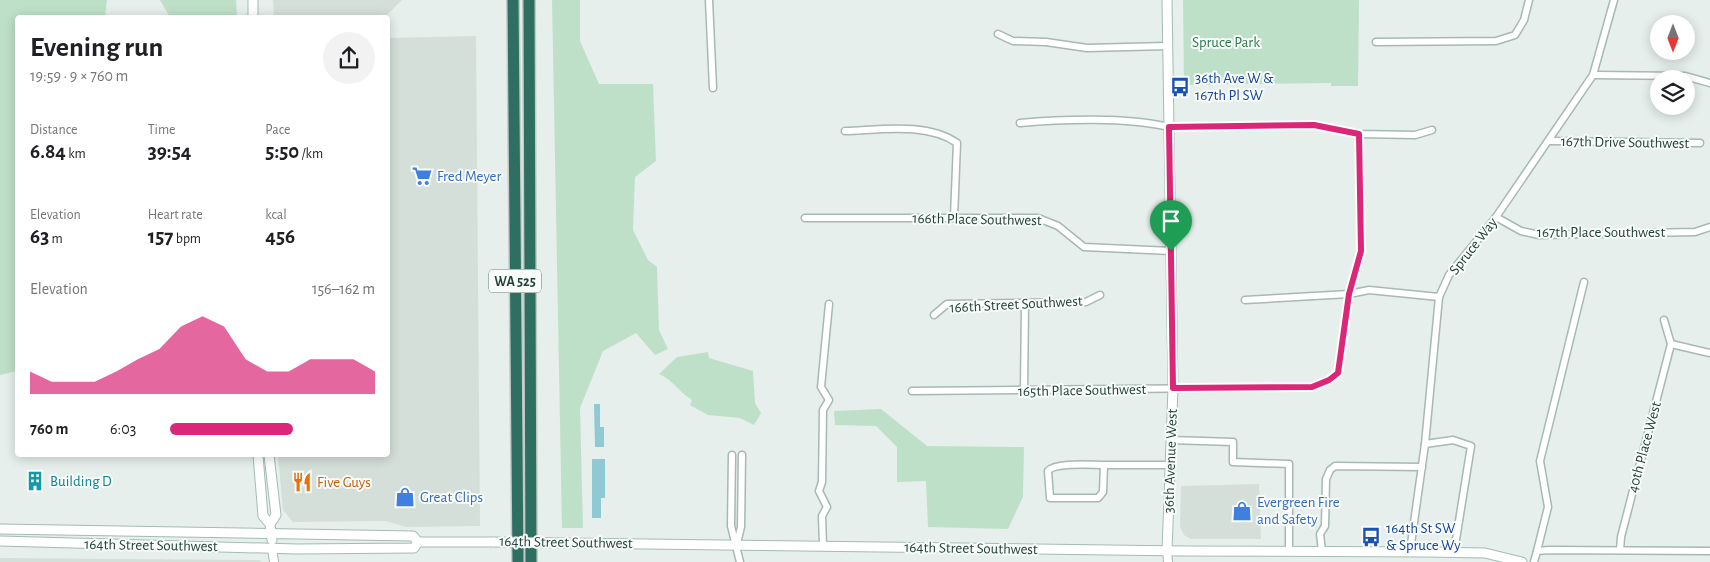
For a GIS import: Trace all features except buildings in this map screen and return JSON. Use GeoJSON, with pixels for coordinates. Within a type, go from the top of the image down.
{"type":"FeatureCollection","features":[{"type":"Feature","properties":{"kind":"highway","name":"WA 525"},"geometry":{"type":"LineString","coordinates":[[513,0],[518,562]]}},
{"type":"Feature","properties":{"kind":"highway","name":"WA 525"},"geometry":{"type":"LineString","coordinates":[[529,0],[531,562]]}},
{"type":"Feature","properties":{"kind":"main road"},"geometry":{"type":"LineString","coordinates":[[253,0],[253,15]]}},
{"type":"Feature","properties":{"kind":"main road","name":"36th Avenue West"},"geometry":{"type":"LineString","coordinates":[[1167,0],[1173,388],[1167,551]]}},
{"type":"Feature","properties":{"kind":"main road"},"geometry":{"type":"LineString","coordinates":[[258,457],[263,516],[270,524],[272,548]]}},
{"type":"Feature","properties":{"kind":"main road"},"geometry":{"type":"LineString","coordinates":[[269,457],[276,515],[270,524]]}},
{"type":"Feature","properties":{"kind":"main road","name":"164th Street Southwest"},"geometry":{"type":"LineString","coordinates":[[0,529],[413,536],[418,542]]}},
{"type":"Feature","properties":{"kind":"main road","name":"164th Street Southwest"},"geometry":{"type":"LineString","coordinates":[[0,541],[272,548],[414,548],[418,542]]}},
{"type":"Feature","properties":{"kind":"main road","name":"164th Street Southwest"},"geometry":{"type":"LineString","coordinates":[[418,542],[736,544],[1167,551],[1410,551],[1485,553],[1522,562]]}},
{"type":"Feature","properties":{"kind":"street"},"geometry":{"type":"LineString","coordinates":[[709,0],[713,88]]}},
{"type":"Feature","properties":{"kind":"street"},"geometry":{"type":"LineString","coordinates":[[1376,42],[1496,41],[1515,35],[1524,20],[1528,0]]}},
{"type":"Feature","properties":{"kind":"street","name":"Spruce Way"},"geometry":{"type":"LineString","coordinates":[[1410,551],[1425,444],[1439,297],[1449,275],[1496,217],[1594,75],[1614,0]]}},
{"type":"Feature","properties":{"kind":"street"},"geometry":{"type":"LineString","coordinates":[[998,34],[1013,41],[1046,42],[1087,48],[1167,46]]}},
{"type":"Feature","properties":{"kind":"street"},"geometry":{"type":"LineString","coordinates":[[1594,75],[1685,76],[1710,83]]}},
{"type":"Feature","properties":{"kind":"street"},"geometry":{"type":"LineString","coordinates":[[1020,123],[1046,121],[1148,122],[1169,127],[1314,125],[1359,134],[1415,135],[1432,130]]}},
{"type":"Feature","properties":{"kind":"street"},"geometry":{"type":"LineString","coordinates":[[845,131],[900,129],[944,134],[957,143],[954,217]]}},
{"type":"Feature","properties":{"kind":"street"},"geometry":{"type":"LineString","coordinates":[[1349,294],[1361,251],[1359,134]]}},
{"type":"Feature","properties":{"kind":"street","name":"167th Drive Southwest"},"geometry":{"type":"LineString","coordinates":[[1550,141],[1700,143]]}},
{"type":"Feature","properties":{"kind":"street","name":"167th Place Southwest"},"geometry":{"type":"LineString","coordinates":[[1496,217],[1521,231],[1539,235],[1695,232],[1710,227]]}},
{"type":"Feature","properties":{"kind":"street","name":"166th Place Southwest"},"geometry":{"type":"LineString","coordinates":[[805,218],[1038,218],[1058,226],[1084,247],[1171,251]]}},
{"type":"Feature","properties":{"kind":"street"},"geometry":{"type":"LineString","coordinates":[[1534,562],[1548,507],[1540,461],[1584,282]]}},
{"type":"Feature","properties":{"kind":"street"},"geometry":{"type":"LineString","coordinates":[[1244,300],[1349,294],[1369,290],[1439,297]]}},
{"type":"Feature","properties":{"kind":"street","name":"166th Street Southwest"},"geometry":{"type":"LineString","coordinates":[[934,315],[947,304],[1086,302],[1100,294]]}},
{"type":"Feature","properties":{"kind":"street","name":"165th Place Southwest"},"geometry":{"type":"LineString","coordinates":[[912,391],[1312,387],[1329,380],[1338,373],[1349,294]]}},
{"type":"Feature","properties":{"kind":"street"},"geometry":{"type":"LineString","coordinates":[[1024,391],[1025,303]]}},
{"type":"Feature","properties":{"kind":"street"},"geometry":{"type":"LineString","coordinates":[[823,546],[822,516],[827,507],[820,491],[822,482],[823,410],[829,400],[821,386],[829,304]]}},
{"type":"Feature","properties":{"kind":"street"},"geometry":{"type":"LineString","coordinates":[[1664,320],[1671,344],[1710,353]]}},
{"type":"Feature","properties":{"kind":"street","name":"40th Place West"},"geometry":{"type":"LineString","coordinates":[[1620,550],[1621,537],[1671,344]]}},
{"type":"Feature","properties":{"kind":"street"},"geometry":{"type":"LineString","coordinates":[[1171,440],[1233,442],[1233,462],[1289,464],[1289,551]]}},
{"type":"Feature","properties":{"kind":"street"},"geometry":{"type":"LineString","coordinates":[[1425,444],[1453,440],[1471,446],[1454,552]]}},
{"type":"Feature","properties":{"kind":"street"},"geometry":{"type":"LineString","coordinates":[[732,455],[731,526],[740,562]]}},
{"type":"Feature","properties":{"kind":"street"},"geometry":{"type":"LineString","coordinates":[[736,544],[741,527],[742,455]]}},
{"type":"Feature","properties":{"kind":"street"},"geometry":{"type":"LineString","coordinates":[[1104,465],[1104,492],[1098,498],[1050,498],[1048,471],[1050,468],[1062,465],[1104,465],[1170,465]]}},
{"type":"Feature","properties":{"kind":"street"},"geometry":{"type":"LineString","coordinates":[[1322,551],[1320,534],[1325,526],[1326,479],[1330,470],[1335,466],[1422,467]]}},
{"type":"Feature","properties":{"kind":"street"},"geometry":{"type":"LineString","coordinates":[[272,548],[274,562]]}},
{"type":"Feature","properties":{"kind":"street","name":"36th Avenue West"},"geometry":{"type":"LineString","coordinates":[[1167,551],[1168,562]]}},
{"type":"Feature","properties":{"kind":"street"},"geometry":{"type":"LineString","coordinates":[[1537,551],[1710,551]]}},
{"type":"Feature","properties":{"kind":"shaded area"},"geometry":{"type":"Polygon","coordinates":[[[273,0],[402,0],[387,15],[274,15],[273,0]]]}},
{"type":"Feature","properties":{"kind":"shaded area"},"geometry":{"type":"Polygon","coordinates":[[[476,36],[480,526],[406,527],[386,521],[293,522],[283,510],[278,457],[390,457],[390,38],[476,36]]]}},
{"type":"Feature","properties":{"kind":"shaded area"},"geometry":{"type":"Polygon","coordinates":[[[1259,484],[1261,539],[1191,539],[1184,535],[1180,527],[1181,486],[1259,484]]]}},
{"type":"Feature","properties":{"kind":"shaded area"},"geometry":{"type":"Polygon","coordinates":[[[0,558],[259,560],[263,562],[0,562],[0,558]]]}},
{"type":"Feature","properties":{"kind":"green space"},"geometry":{"type":"Polygon","coordinates":[[[0,0],[107,0],[105,15],[15,15],[15,371],[0,375],[0,0]]]}},
{"type":"Feature","properties":{"kind":"green space"},"geometry":{"type":"Polygon","coordinates":[[[160,0],[236,0],[237,15],[169,15],[160,0]]]}},
{"type":"Feature","properties":{"kind":"green space"},"geometry":{"type":"Polygon","coordinates":[[[552,0],[580,0],[580,41],[599,84],[653,84],[656,161],[635,177],[633,230],[648,260],[657,267],[659,330],[668,349],[655,355],[636,333],[603,351],[580,408],[583,528],[562,528],[552,0]]]}},
{"type":"Feature","properties":{"kind":"green space","name":"Spruce Park"},"geometry":{"type":"Polygon","coordinates":[[[1183,0],[1359,0],[1358,86],[1331,86],[1331,83],[1184,85],[1183,0]]]}},
{"type":"Feature","properties":{"kind":"green space"},"geometry":{"type":"Polygon","coordinates":[[[708,352],[709,358],[753,371],[755,403],[761,413],[754,425],[740,418],[708,415],[690,405],[692,400],[668,379],[659,374],[677,357],[708,352]]]}},
{"type":"Feature","properties":{"kind":"green space"},"geometry":{"type":"Polygon","coordinates":[[[881,409],[927,446],[1024,447],[1023,497],[1008,529],[928,527],[926,481],[897,482],[897,447],[876,426],[835,425],[834,411],[881,409]]]}},
{"type":"Feature","properties":{"kind":"water"},"geometry":{"type":"Polygon","coordinates":[[[594,404],[600,404],[600,427],[604,427],[604,447],[595,447],[594,404]]]}},
{"type":"Feature","properties":{"kind":"water"},"geometry":{"type":"Polygon","coordinates":[[[592,459],[605,459],[605,498],[601,498],[601,518],[592,518],[592,459]]]}},
{"type":"Feature","properties":{"kind":"place","name":"36th Ave W & 167th Pl SW"},"geometry":{"type":"Point","coordinates":[1180,87]}},
{"type":"Feature","properties":{"kind":"place","name":"Fred Meyer"},"geometry":{"type":"Point","coordinates":[422,176]}},
{"type":"Feature","properties":{"kind":"place","name":"Building D"},"geometry":{"type":"Point","coordinates":[35,481]}},
{"type":"Feature","properties":{"kind":"place","name":"Five Guys"},"geometry":{"type":"Point","coordinates":[302,482]}},
{"type":"Feature","properties":{"kind":"place","name":"Great Clips"},"geometry":{"type":"Point","coordinates":[405,497]}},
{"type":"Feature","properties":{"kind":"place","name":"Evergreen Fire and Safety"},"geometry":{"type":"Point","coordinates":[1242,511]}},
{"type":"Feature","properties":{"kind":"place","name":"164th St SW & Spruce Wy"},"geometry":{"type":"Point","coordinates":[1371,537]}},
{"type":"Feature","properties":{"kind":"route"},"geometry":{"type":"LineString","coordinates":[[1314,125],[1359,134],[1361,251],[1349,294],[1338,373],[1329,380],[1312,387],[1173,388],[1171,251],[1169,127],[1314,125]]}}]}
